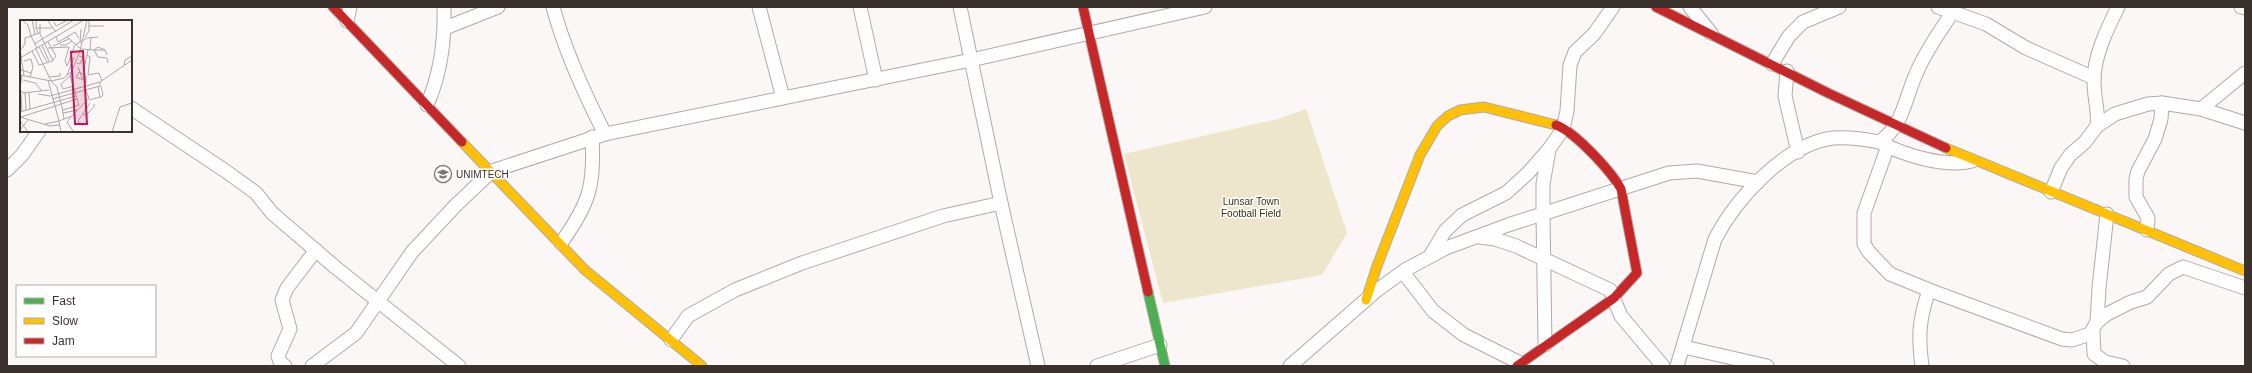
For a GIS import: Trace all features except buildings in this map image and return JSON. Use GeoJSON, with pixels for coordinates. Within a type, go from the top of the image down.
{"type":"FeatureCollection","features":[{"type":"Feature","properties":{"kind":"street"},"geometry":{"type":"LineString","coordinates":[[333,7],[586,270],[702,366]]}},
{"type":"Feature","properties":{"kind":"street"},"geometry":{"type":"LineString","coordinates":[[347,21],[350,7]]}},
{"type":"Feature","properties":{"kind":"street"},"geometry":{"type":"LineString","coordinates":[[427,105],[436,83],[445,28],[444,7]]}},
{"type":"Feature","properties":{"kind":"street"},"geometry":{"type":"LineString","coordinates":[[445,28],[498,7]]}},
{"type":"Feature","properties":{"kind":"street"},"geometry":{"type":"LineString","coordinates":[[553,7],[560,33],[598,136],[593,180],[577,220],[560,244]]}},
{"type":"Feature","properties":{"kind":"street"},"geometry":{"type":"LineString","coordinates":[[759,7],[783,98]]}},
{"type":"Feature","properties":{"kind":"street"},"geometry":{"type":"LineString","coordinates":[[860,7],[876,80]]}},
{"type":"Feature","properties":{"kind":"street"},"geometry":{"type":"LineString","coordinates":[[960,7],[1001,203],[1038,366]]}},
{"type":"Feature","properties":{"kind":"street"},"geometry":{"type":"LineString","coordinates":[[1083,7],[1165,366]]}},
{"type":"Feature","properties":{"kind":"street"},"geometry":{"type":"LineString","coordinates":[[312,366],[356,333],[380,301],[412,252],[456,205],[492,171],[598,136],[971,60],[1089,34],[1176,10],[1205,7]]}},
{"type":"Feature","properties":{"kind":"street"},"geometry":{"type":"LineString","coordinates":[[1430,256],[1445,231],[1462,215],[1506,193],[1528,173],[1549,149],[1563,129],[1568,111],[1570,65],[1575,52],[1594,34],[1613,7]]}},
{"type":"Feature","properties":{"kind":"street"},"geometry":{"type":"LineString","coordinates":[[1656,7],[1715,38],[1787,71],[1889,139],[1912,157],[1955,164],[1972,161]]}},
{"type":"Feature","properties":{"kind":"street"},"geometry":{"type":"LineString","coordinates":[[1690,7],[1715,38]]}},
{"type":"Feature","properties":{"kind":"street"},"geometry":{"type":"LineString","coordinates":[[1772,64],[1789,36],[1803,22],[1839,7]]}},
{"type":"Feature","properties":{"kind":"street"},"geometry":{"type":"LineString","coordinates":[[1938,7],[1986,24],[2026,48],[2094,78]]}},
{"type":"Feature","properties":{"kind":"street"},"geometry":{"type":"LineString","coordinates":[[2097,126],[2098,113],[2094,78],[2103,44],[2118,7]]}},
{"type":"Feature","properties":{"kind":"street"},"geometry":{"type":"LineString","coordinates":[[2241,7],[2245,8]]}},
{"type":"Feature","properties":{"kind":"street"},"geometry":{"type":"LineString","coordinates":[[1952,13],[1929,48],[1916,74],[1889,139],[1864,213],[1864,244],[1869,252],[1890,274],[2062,339],[2072,340],[2095,327],[2107,314],[2131,302],[2147,297],[2169,274],[2183,268],[2245,288]]}},
{"type":"Feature","properties":{"kind":"street"},"geometry":{"type":"LineString","coordinates":[[1787,71],[1785,96],[1798,152]]}},
{"type":"Feature","properties":{"kind":"street"},"geometry":{"type":"LineString","coordinates":[[2201,110],[2245,73]]}},
{"type":"Feature","properties":{"kind":"street"},"geometry":{"type":"LineString","coordinates":[[2147,230],[2148,218],[2136,197],[2136,179],[2138,171],[2155,139],[2161,119],[2162,103]]}},
{"type":"Feature","properties":{"kind":"street"},"geometry":{"type":"LineString","coordinates":[[2051,192],[2061,168],[2097,126],[2115,114],[2148,104],[2162,103],[2201,110],[2245,122]]}},
{"type":"Feature","properties":{"kind":"street"},"geometry":{"type":"LineString","coordinates":[[1366,300],[1371,280],[1387,245],[1411,178],[1428,138],[1437,126],[1465,109],[1480,106],[1494,107],[1563,129],[1616,180],[1621,189],[1637,274],[1614,298],[1519,364],[1464,335],[1433,311],[1403,272]]}},
{"type":"Feature","properties":{"kind":"street"},"geometry":{"type":"LineString","coordinates":[[132,109],[256,193],[272,213],[459,366]]}},
{"type":"Feature","properties":{"kind":"street"},"geometry":{"type":"LineString","coordinates":[[10,163],[38,132]]}},
{"type":"Feature","properties":{"kind":"street"},"geometry":{"type":"LineString","coordinates":[[1677,366],[1684,347],[1715,239],[1720,229],[1770,169],[1798,152],[1832,138],[1889,139],[1972,161],[2147,230],[2245,271]]}},
{"type":"Feature","properties":{"kind":"street"},"geometry":{"type":"LineString","coordinates":[[1545,345],[1542,214],[1543,184],[1549,149]]}},
{"type":"Feature","properties":{"kind":"street"},"geometry":{"type":"LineString","coordinates":[[1290,366],[1366,300],[1403,272],[1446,248],[1542,214],[1669,173],[1686,171],[1758,182]]}},
{"type":"Feature","properties":{"kind":"street"},"geometry":{"type":"LineString","coordinates":[[671,340],[688,316],[735,290],[802,263],[935,219],[1001,203]]}},
{"type":"Feature","properties":{"kind":"street"},"geometry":{"type":"LineString","coordinates":[[2107,214],[2095,327],[2094,354],[2105,362],[2123,366]]}},
{"type":"Feature","properties":{"kind":"street"},"geometry":{"type":"LineString","coordinates":[[1478,237],[1495,239],[1596,282],[1610,290],[1621,316],[1663,366]]}},
{"type":"Feature","properties":{"kind":"street"},"geometry":{"type":"LineString","coordinates":[[286,366],[280,362],[278,356],[290,329],[282,300],[287,288],[316,250]]}},
{"type":"Feature","properties":{"kind":"street"},"geometry":{"type":"LineString","coordinates":[[1922,366],[1919,342],[1920,316],[1929,290]]}},
{"type":"Feature","properties":{"kind":"street"},"geometry":{"type":"LineString","coordinates":[[1097,366],[1160,345]]}},
{"type":"Feature","properties":{"kind":"street"},"geometry":{"type":"LineString","coordinates":[[1684,347],[1767,366]]}},
{"type":"Feature","properties":{"kind":"green space","name":"Lunsar Town Football Field"},"geometry":{"type":"Polygon","coordinates":[[[1306,109],[1347,233],[1322,275],[1163,303],[1124,154],[1278,119],[1306,109]]]}},
{"type":"Feature","properties":{"kind":"traffic: fast"},"geometry":{"type":"LineString","coordinates":[[1148,292],[1165,366]]}},
{"type":"Feature","properties":{"kind":"traffic: slow"},"geometry":{"type":"LineString","coordinates":[[1366,300],[1377,266],[1420,155],[1437,126],[1448,116],[1460,110],[1484,107],[1556,125]]}},
{"type":"Feature","properties":{"kind":"traffic: slow"},"geometry":{"type":"LineString","coordinates":[[462,142],[585,270],[702,366]]}},
{"type":"Feature","properties":{"kind":"traffic: slow"},"geometry":{"type":"LineString","coordinates":[[1946,148],[2245,271]]}},
{"type":"Feature","properties":{"kind":"traffic: jam"},"geometry":{"type":"LineString","coordinates":[[333,7],[462,142]]}},
{"type":"Feature","properties":{"kind":"traffic: jam"},"geometry":{"type":"LineString","coordinates":[[1083,7],[1148,292]]}},
{"type":"Feature","properties":{"kind":"traffic: jam"},"geometry":{"type":"LineString","coordinates":[[1656,7],[1828,93],[1946,148]]}},
{"type":"Feature","properties":{"kind":"traffic: jam"},"geometry":{"type":"LineString","coordinates":[[1517,366],[1614,298],[1637,273],[1621,189],[1609,172],[1592,153],[1573,135],[1556,125]]}},
{"type":"Feature","properties":{"kind":"place","name":"UNIMTECH"},"geometry":{"type":"Point","coordinates":[443,174]}}]}
